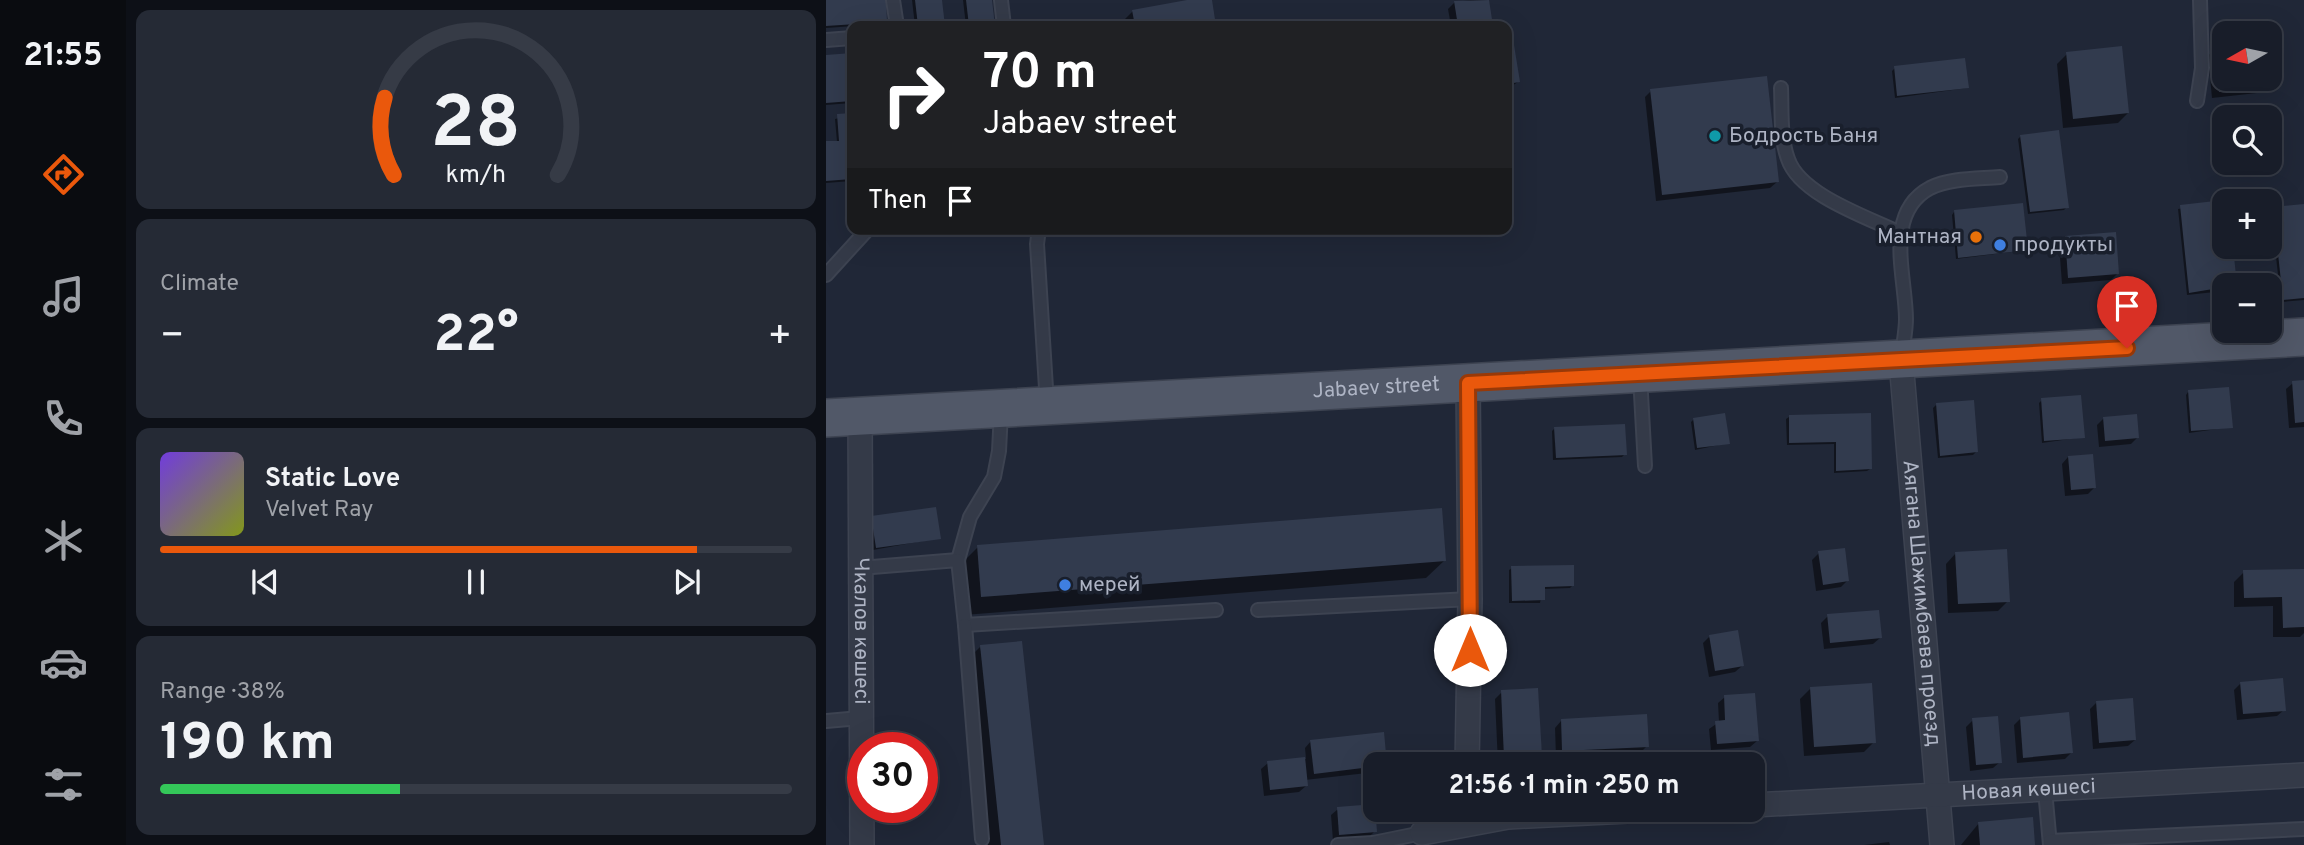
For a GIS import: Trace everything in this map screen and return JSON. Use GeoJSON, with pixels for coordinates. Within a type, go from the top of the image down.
{"type":"FeatureCollection","features":[{"type":"Feature","properties":{"kind":"main road","name":"Jabaev street"},"geometry":{"type":"LineString","coordinates":[[843,417],[1001,406],[2304,337]]}},
{"type":"Feature","properties":{"kind":"street","name":"Аягана Шажимбаева проезд"},"geometry":{"type":"LineString","coordinates":[[1901,360],[1942,845]]}},
{"type":"Feature","properties":{"kind":"street"},"geometry":{"type":"LineString","coordinates":[[1467,752],[1470,599],[1468,383]]}},
{"type":"Feature","properties":{"kind":"street","name":"Чкалов көшесі"},"geometry":{"type":"LineString","coordinates":[[843,417],[860,568],[862,845]]}},
{"type":"Feature","properties":{"kind":"street","name":"Новая көшесі"},"geometry":{"type":"LineString","coordinates":[[1765,804],[2304,775]]}},
{"type":"Feature","properties":{"kind":"street"},"geometry":{"type":"LineString","coordinates":[[1422,839],[1433,822]]}},
{"type":"Feature","properties":{"kind":"street"},"geometry":{"type":"LineString","coordinates":[[1422,839],[1488,822]]}},
{"type":"Feature","properties":{"kind":"lane"},"geometry":{"type":"LineString","coordinates":[[893,0],[896,21]]}},
{"type":"Feature","properties":{"kind":"lane"},"geometry":{"type":"LineString","coordinates":[[1001,0],[1003,21]]}},
{"type":"Feature","properties":{"kind":"lane"},"geometry":{"type":"LineString","coordinates":[[2197,101],[2202,68],[2200,0]]}},
{"type":"Feature","properties":{"kind":"lane"},"geometry":{"type":"LineString","coordinates":[[826,40],[847,38]]}},
{"type":"Feature","properties":{"kind":"lane"},"geometry":{"type":"LineString","coordinates":[[1781,88],[1786,150],[1798,178],[1817,192],[1900,233]]}},
{"type":"Feature","properties":{"kind":"lane"},"geometry":{"type":"LineString","coordinates":[[1901,360],[1906,321],[1900,233],[1909,207],[1930,188],[1948,182],[2000,177]]}},
{"type":"Feature","properties":{"kind":"lane"},"geometry":{"type":"LineString","coordinates":[[826,275],[863,235]]}},
{"type":"Feature","properties":{"kind":"lane"},"geometry":{"type":"LineString","coordinates":[[1038,235],[1047,405]]}},
{"type":"Feature","properties":{"kind":"lane"},"geometry":{"type":"LineString","coordinates":[[1640,372],[1645,466]]}},
{"type":"Feature","properties":{"kind":"lane"},"geometry":{"type":"LineString","coordinates":[[982,839],[965,625],[957,560],[970,517],[994,477],[999,451],[1001,406]]}},
{"type":"Feature","properties":{"kind":"lane"},"geometry":{"type":"LineString","coordinates":[[860,568],[957,560]]}},
{"type":"Feature","properties":{"kind":"lane"},"geometry":{"type":"LineString","coordinates":[[1258,610],[1470,599]]}},
{"type":"Feature","properties":{"kind":"lane"},"geometry":{"type":"LineString","coordinates":[[965,625],[1216,610]]}},
{"type":"Feature","properties":{"kind":"lane"},"geometry":{"type":"LineString","coordinates":[[826,721],[860,718]]}},
{"type":"Feature","properties":{"kind":"lane"},"geometry":{"type":"LineString","coordinates":[[2045,790],[2050,843],[2304,829]]}},
{"type":"Feature","properties":{"kind":"lane"},"geometry":{"type":"LineString","coordinates":[[1338,845],[1422,839]]}},
{"type":"Feature","properties":{"kind":"building"},"geometry":{"type":"Polygon","coordinates":[[[826,0],[886,0],[887,21],[847,21],[847,25],[826,26],[826,0]]]}},
{"type":"Feature","properties":{"kind":"building"},"geometry":{"type":"Polygon","coordinates":[[[915,0],[942,0],[944,21],[917,21],[915,0]]]}},
{"type":"Feature","properties":{"kind":"building"},"geometry":{"type":"Polygon","coordinates":[[[966,0],[992,0],[994,21],[968,21],[966,0]]]}},
{"type":"Feature","properties":{"kind":"building"},"geometry":{"type":"Polygon","coordinates":[[[1187,0],[1212,0],[1215,21],[1134,21],[1132,10],[1187,0]]]}},
{"type":"Feature","properties":{"kind":"building"},"geometry":{"type":"Polygon","coordinates":[[[1489,0],[1492,21],[1457,21],[1454,1],[1489,0]]]}},
{"type":"Feature","properties":{"kind":"building"},"geometry":{"type":"Polygon","coordinates":[[[1512,45],[1520,82],[1512,83],[1512,45]]]}},
{"type":"Feature","properties":{"kind":"building"},"geometry":{"type":"Polygon","coordinates":[[[2122,46],[2129,113],[2073,119],[2066,52],[2122,46]]]}},
{"type":"Feature","properties":{"kind":"building"},"geometry":{"type":"Polygon","coordinates":[[[847,53],[847,101],[826,103],[826,55],[847,53]]]}},
{"type":"Feature","properties":{"kind":"building"},"geometry":{"type":"Polygon","coordinates":[[[1965,58],[1969,88],[1897,96],[1894,66],[1965,58]]]}},
{"type":"Feature","properties":{"kind":"building","name":"Бодрость Баня"},"geometry":{"type":"Polygon","coordinates":[[[1767,76],[1779,182],[1662,195],[1650,89],[1767,76]]]}},
{"type":"Feature","properties":{"kind":"building"},"geometry":{"type":"Polygon","coordinates":[[[847,113],[847,179],[826,181],[826,141],[839,141],[837,114],[847,113]]]}},
{"type":"Feature","properties":{"kind":"building"},"geometry":{"type":"Polygon","coordinates":[[[2059,130],[2069,208],[2030,212],[2020,135],[2059,130]]]}},
{"type":"Feature","properties":{"kind":"building"},"geometry":{"type":"Polygon","coordinates":[[[2212,201],[2212,259],[2234,259],[2236,273],[2212,273],[2212,289],[2189,293],[2180,205],[2212,201]]]}},
{"type":"Feature","properties":{"kind":"building"},"geometry":{"type":"Polygon","coordinates":[[[2023,203],[2028,250],[1958,258],[1954,210],[2023,203]]]}},
{"type":"Feature","properties":{"kind":"building"},"geometry":{"type":"Polygon","coordinates":[[[2304,204],[2304,298],[2283,300],[2279,259],[2282,259],[2282,206],[2304,204]]]}},
{"type":"Feature","properties":{"kind":"building"},"geometry":{"type":"Polygon","coordinates":[[[2116,232],[2119,274],[2068,278],[2065,236],[2116,232]]]}},
{"type":"Feature","properties":{"kind":"building"},"geometry":{"type":"Polygon","coordinates":[[[2304,380],[2304,422],[2295,423],[2292,381],[2304,380]]]}},
{"type":"Feature","properties":{"kind":"building"},"geometry":{"type":"Polygon","coordinates":[[[2229,387],[2233,428],[2191,431],[2188,390],[2229,387]]]}},
{"type":"Feature","properties":{"kind":"building"},"geometry":{"type":"Polygon","coordinates":[[[2081,395],[2085,438],[2044,441],[2041,398],[2081,395]]]}},
{"type":"Feature","properties":{"kind":"building"},"geometry":{"type":"Polygon","coordinates":[[[1974,400],[1978,452],[1940,456],[1936,403],[1974,400]]]}},
{"type":"Feature","properties":{"kind":"building"},"geometry":{"type":"Polygon","coordinates":[[[1725,413],[1730,444],[1697,448],[1693,418],[1725,413]]]}},
{"type":"Feature","properties":{"kind":"building"},"geometry":{"type":"Polygon","coordinates":[[[1871,413],[1872,469],[1836,471],[1836,442],[1789,443],[1789,415],[1871,413]]]}},
{"type":"Feature","properties":{"kind":"building"},"geometry":{"type":"Polygon","coordinates":[[[2137,414],[2139,438],[2105,441],[2103,417],[2137,414]]]}},
{"type":"Feature","properties":{"kind":"building"},"geometry":{"type":"Polygon","coordinates":[[[1625,424],[1627,455],[1556,458],[1554,427],[1625,424]]]}},
{"type":"Feature","properties":{"kind":"building"},"geometry":{"type":"Polygon","coordinates":[[[2093,454],[2096,488],[2071,490],[2068,456],[2093,454]]]}},
{"type":"Feature","properties":{"kind":"building"},"geometry":{"type":"Polygon","coordinates":[[[936,507],[941,539],[876,548],[871,516],[936,507]]]}},
{"type":"Feature","properties":{"kind":"building"},"geometry":{"type":"Polygon","coordinates":[[[1442,508],[1446,561],[981,597],[977,545],[1442,508]]]}},
{"type":"Feature","properties":{"kind":"building"},"geometry":{"type":"Polygon","coordinates":[[[1845,548],[1849,581],[1823,585],[1818,551],[1845,548]]]}},
{"type":"Feature","properties":{"kind":"building"},"geometry":{"type":"Polygon","coordinates":[[[2007,549],[2010,602],[1958,604],[1955,552],[2007,549]]]}},
{"type":"Feature","properties":{"kind":"building"},"geometry":{"type":"Polygon","coordinates":[[[1574,565],[1574,586],[1545,587],[1545,600],[1512,601],[1511,566],[1574,565]]]}},
{"type":"Feature","properties":{"kind":"building"},"geometry":{"type":"Polygon","coordinates":[[[2304,569],[2304,627],[2283,628],[2282,597],[2244,598],[2243,570],[2304,569]]]}},
{"type":"Feature","properties":{"kind":"building"},"geometry":{"type":"Polygon","coordinates":[[[1879,610],[1882,638],[1830,643],[1827,614],[1879,610]]]}},
{"type":"Feature","properties":{"kind":"building"},"geometry":{"type":"Polygon","coordinates":[[[1738,630],[1744,666],[1715,671],[1709,635],[1738,630]]]}},
{"type":"Feature","properties":{"kind":"building"},"geometry":{"type":"Polygon","coordinates":[[[1022,641],[1044,845],[1001,845],[980,645],[1022,641]]]}},
{"type":"Feature","properties":{"kind":"building"},"geometry":{"type":"Polygon","coordinates":[[[2283,678],[2286,711],[2243,714],[2240,682],[2283,678]]]}},
{"type":"Feature","properties":{"kind":"building"},"geometry":{"type":"Polygon","coordinates":[[[1872,683],[1876,743],[1814,747],[1810,687],[1872,683]]]}},
{"type":"Feature","properties":{"kind":"building"},"geometry":{"type":"Polygon","coordinates":[[[1538,688],[1542,752],[1504,752],[1501,690],[1538,688]]]}},
{"type":"Feature","properties":{"kind":"building"},"geometry":{"type":"Polygon","coordinates":[[[1755,693],[1759,741],[1717,744],[1715,721],[1725,720],[1724,695],[1755,693]]]}},
{"type":"Feature","properties":{"kind":"building"},"geometry":{"type":"Polygon","coordinates":[[[2133,698],[2136,740],[2099,743],[2096,701],[2133,698]]]}},
{"type":"Feature","properties":{"kind":"building"},"geometry":{"type":"Polygon","coordinates":[[[2069,712],[2073,753],[2023,758],[2020,717],[2069,712]]]}},
{"type":"Feature","properties":{"kind":"building"},"geometry":{"type":"Polygon","coordinates":[[[1647,714],[1649,747],[1562,751],[1561,719],[1647,714]]]}},
{"type":"Feature","properties":{"kind":"building"},"geometry":{"type":"Polygon","coordinates":[[[1998,716],[2002,763],[1976,765],[1972,718],[1998,716]]]}},
{"type":"Feature","properties":{"kind":"building"},"geometry":{"type":"Polygon","coordinates":[[[1384,732],[1386,752],[1363,752],[1363,768],[1314,774],[1310,740],[1384,732]]]}},
{"type":"Feature","properties":{"kind":"building"},"geometry":{"type":"Polygon","coordinates":[[[1305,757],[1308,786],[1270,790],[1267,761],[1305,757]]]}},
{"type":"Feature","properties":{"kind":"building"},"geometry":{"type":"Polygon","coordinates":[[[1363,805],[1363,822],[1376,822],[1377,832],[1339,835],[1337,807],[1363,805]]]}},
{"type":"Feature","properties":{"kind":"building"},"geometry":{"type":"Polygon","coordinates":[[[2033,817],[2035,845],[1980,845],[1978,822],[2033,817]]]}},
{"type":"Feature","properties":{"kind":"place","name":"Бодрость Баня"},"geometry":{"type":"Point","coordinates":[1715,136]}},
{"type":"Feature","properties":{"kind":"place","name":"Мантная"},"geometry":{"type":"Point","coordinates":[1976,237]}},
{"type":"Feature","properties":{"kind":"place","name":"продукты"},"geometry":{"type":"Point","coordinates":[2000,245]}},
{"type":"Feature","properties":{"kind":"place","name":"мерей"},"geometry":{"type":"Point","coordinates":[1065,585]}},
{"type":"Feature","properties":{"kind":"route"},"geometry":{"type":"LineString","coordinates":[[1470,650],[1468,383],[2127,348]]}}]}
